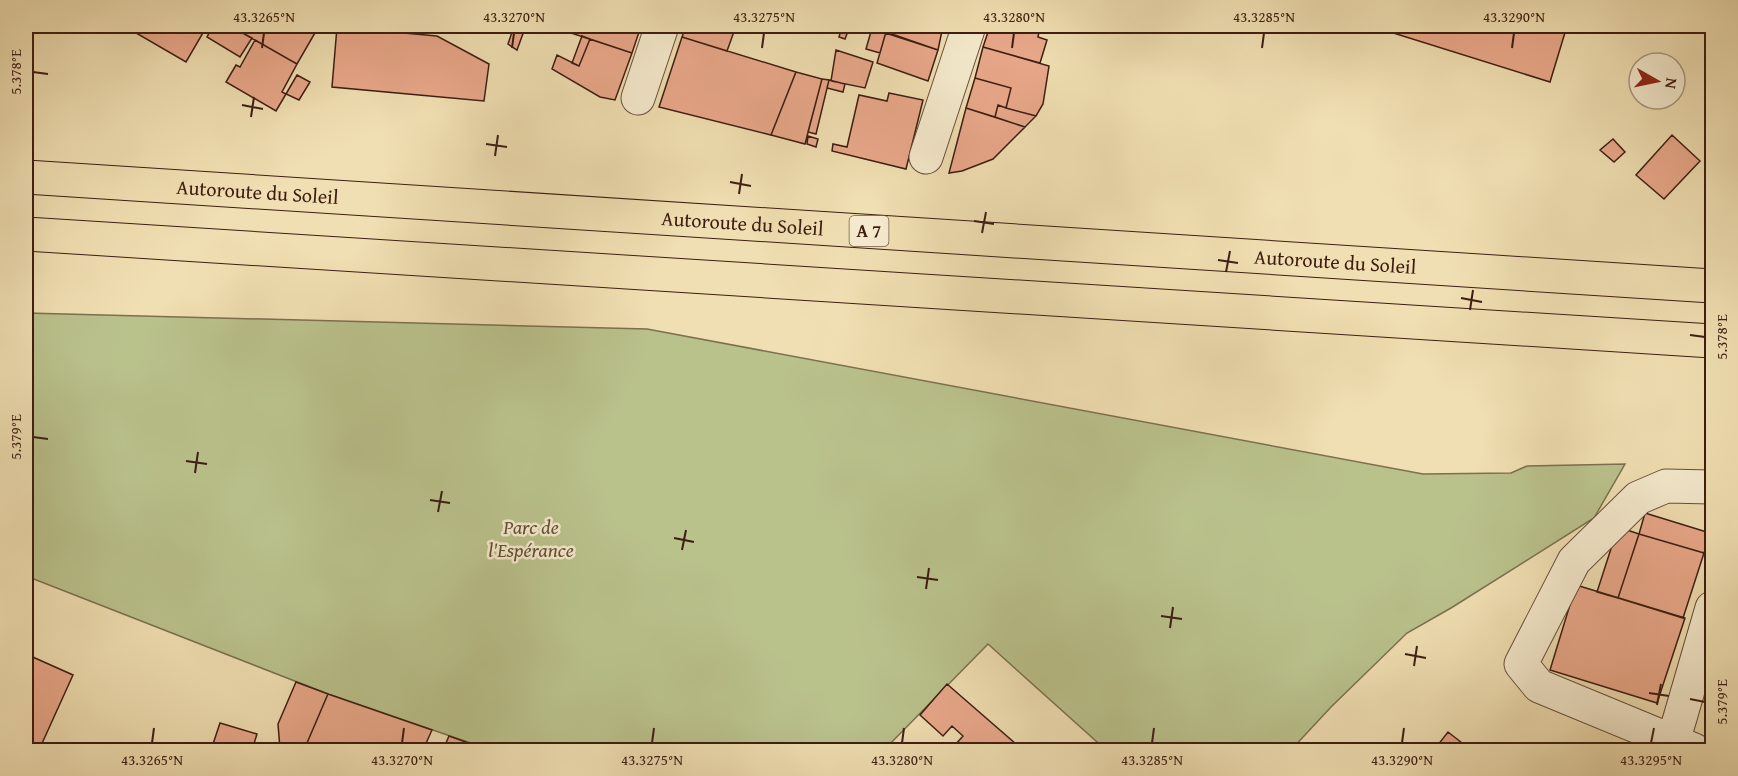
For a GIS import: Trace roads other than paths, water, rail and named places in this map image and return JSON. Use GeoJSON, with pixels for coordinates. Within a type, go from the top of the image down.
{"type":"FeatureCollection","features":[{"type":"Feature","properties":{"kind":"highway","name":"Autoroute du Soleil"},"geometry":{"type":"LineString","coordinates":[[26,177],[1713,286]]}},
{"type":"Feature","properties":{"kind":"highway"},"geometry":{"type":"LineString","coordinates":[[26,234],[1713,341]]}},
{"type":"Feature","properties":{"kind":"street"},"geometry":{"type":"LineString","coordinates":[[638,98],[662,26]]}},
{"type":"Feature","properties":{"kind":"street"},"geometry":{"type":"LineString","coordinates":[[926,157],[969,26]]}},
{"type":"Feature","properties":{"kind":"street"},"geometry":{"type":"LineString","coordinates":[[1713,488],[1666,486],[1638,498],[1574,561],[1521,664],[1539,686],[1683,746],[1713,608]]}},
{"type":"Feature","properties":{"kind":"park label","name":"Parc de l'Espérance"},"geometry":{"type":"Point","coordinates":[531,538]}}]}
